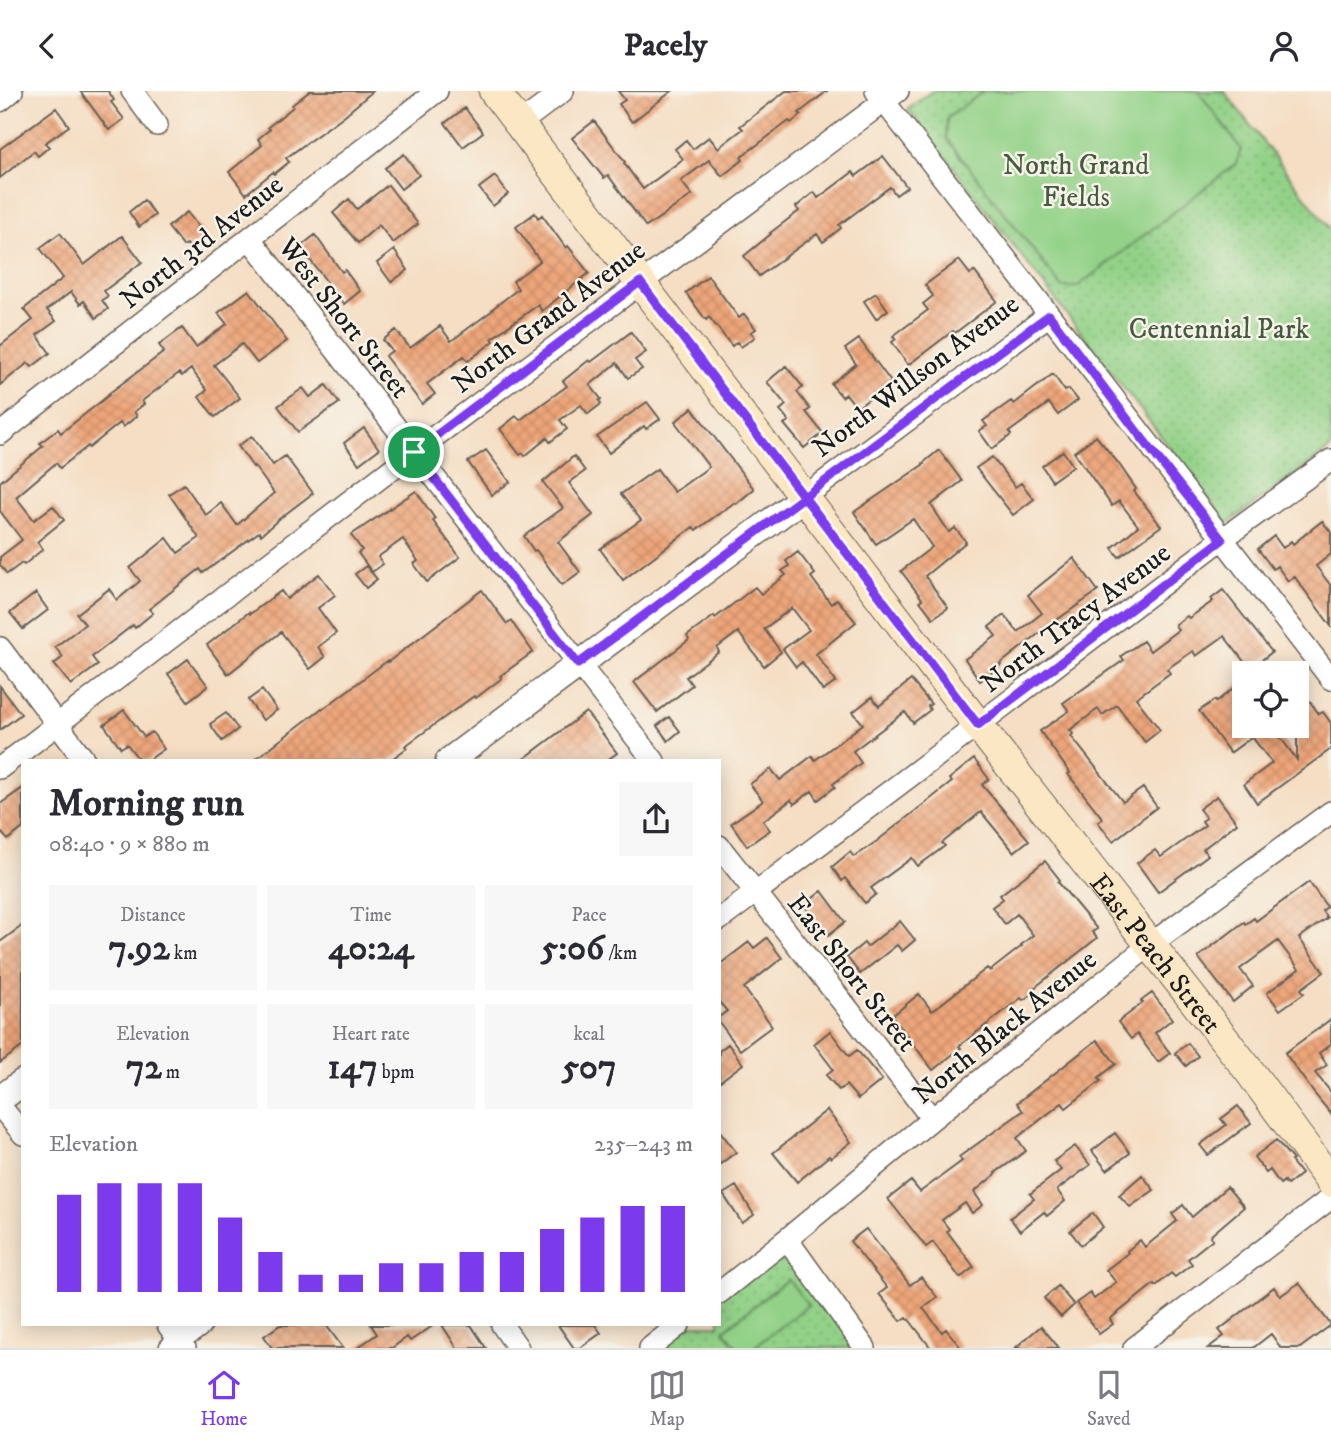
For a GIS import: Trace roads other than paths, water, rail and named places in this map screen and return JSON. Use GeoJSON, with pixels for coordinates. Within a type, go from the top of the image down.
{"type":"FeatureCollection","features":[{"type":"Feature","properties":{"kind":"main road","name":"East Peach Street"},"geometry":{"type":"LineString","coordinates":[[494,91],[978,725],[1151,944],[1331,1181]]}},
{"type":"Feature","properties":{"kind":"street"},"geometry":{"type":"LineString","coordinates":[[0,101],[12,91]]}},
{"type":"Feature","properties":{"kind":"street"},"geometry":{"type":"LineString","coordinates":[[132,91],[157,125]]}},
{"type":"Feature","properties":{"kind":"street","name":"North 3rd Avenue"},"geometry":{"type":"LineString","coordinates":[[0,435],[437,91]]}},
{"type":"Feature","properties":{"kind":"street"},"geometry":{"type":"LineString","coordinates":[[519,124],[563,91]]}},
{"type":"Feature","properties":{"kind":"street"},"geometry":{"type":"LineString","coordinates":[[886,94],[1138,433],[1331,679]]}},
{"type":"Feature","properties":{"kind":"street","name":"North Grand Avenue"},"geometry":{"type":"LineString","coordinates":[[0,768],[886,94]]}},
{"type":"Feature","properties":{"kind":"street","name":"West Short Street"},"geometry":{"type":"LineString","coordinates":[[250,239],[652,759]]}},
{"type":"Feature","properties":{"kind":"street","name":"North Willson Avenue"},"geometry":{"type":"LineString","coordinates":[[452,759],[1049,315]]}},
{"type":"Feature","properties":{"kind":"street","name":"North Tracy Avenue"},"geometry":{"type":"LineString","coordinates":[[721,918],[1331,460]]}},
{"type":"Feature","properties":{"kind":"street"},"geometry":{"type":"LineString","coordinates":[[0,648],[84,759]]}},
{"type":"Feature","properties":{"kind":"street","name":"North Black Avenue"},"geometry":{"type":"LineString","coordinates":[[721,1291],[1151,944],[1331,812]]}},
{"type":"Feature","properties":{"kind":"street"},"geometry":{"type":"LineString","coordinates":[[721,849],[755,892]]}},
{"type":"Feature","properties":{"kind":"street","name":"East Short Street"},"geometry":{"type":"LineString","coordinates":[[755,892],[932,1119]]}},
{"type":"Feature","properties":{"kind":"street"},"geometry":{"type":"LineString","coordinates":[[0,1099],[21,1083]]}},
{"type":"Feature","properties":{"kind":"street"},"geometry":{"type":"LineString","coordinates":[[0,1107],[21,1132]]}},
{"type":"Feature","properties":{"kind":"street"},"geometry":{"type":"LineString","coordinates":[[1134,1348],[1331,1198]]}},
{"type":"Feature","properties":{"kind":"street"},"geometry":{"type":"LineString","coordinates":[[788,1239],[865,1348]]}},
{"type":"Feature","properties":{"kind":"street"},"geometry":{"type":"LineString","coordinates":[[176,1340],[199,1326]]}},
{"type":"Feature","properties":{"kind":"street"},"geometry":{"type":"LineString","coordinates":[[503,1326],[518,1348]]}},
{"type":"Feature","properties":{"kind":"street"},"geometry":{"type":"LineString","coordinates":[[650,1348],[678,1326]]}},
{"type":"Feature","properties":{"kind":"park label","name":"North Grand Fields"},"geometry":{"type":"Point","coordinates":[1076,180]}},
{"type":"Feature","properties":{"kind":"park label","name":"Centennial Park"},"geometry":{"type":"Point","coordinates":[1219,328]}}]}
